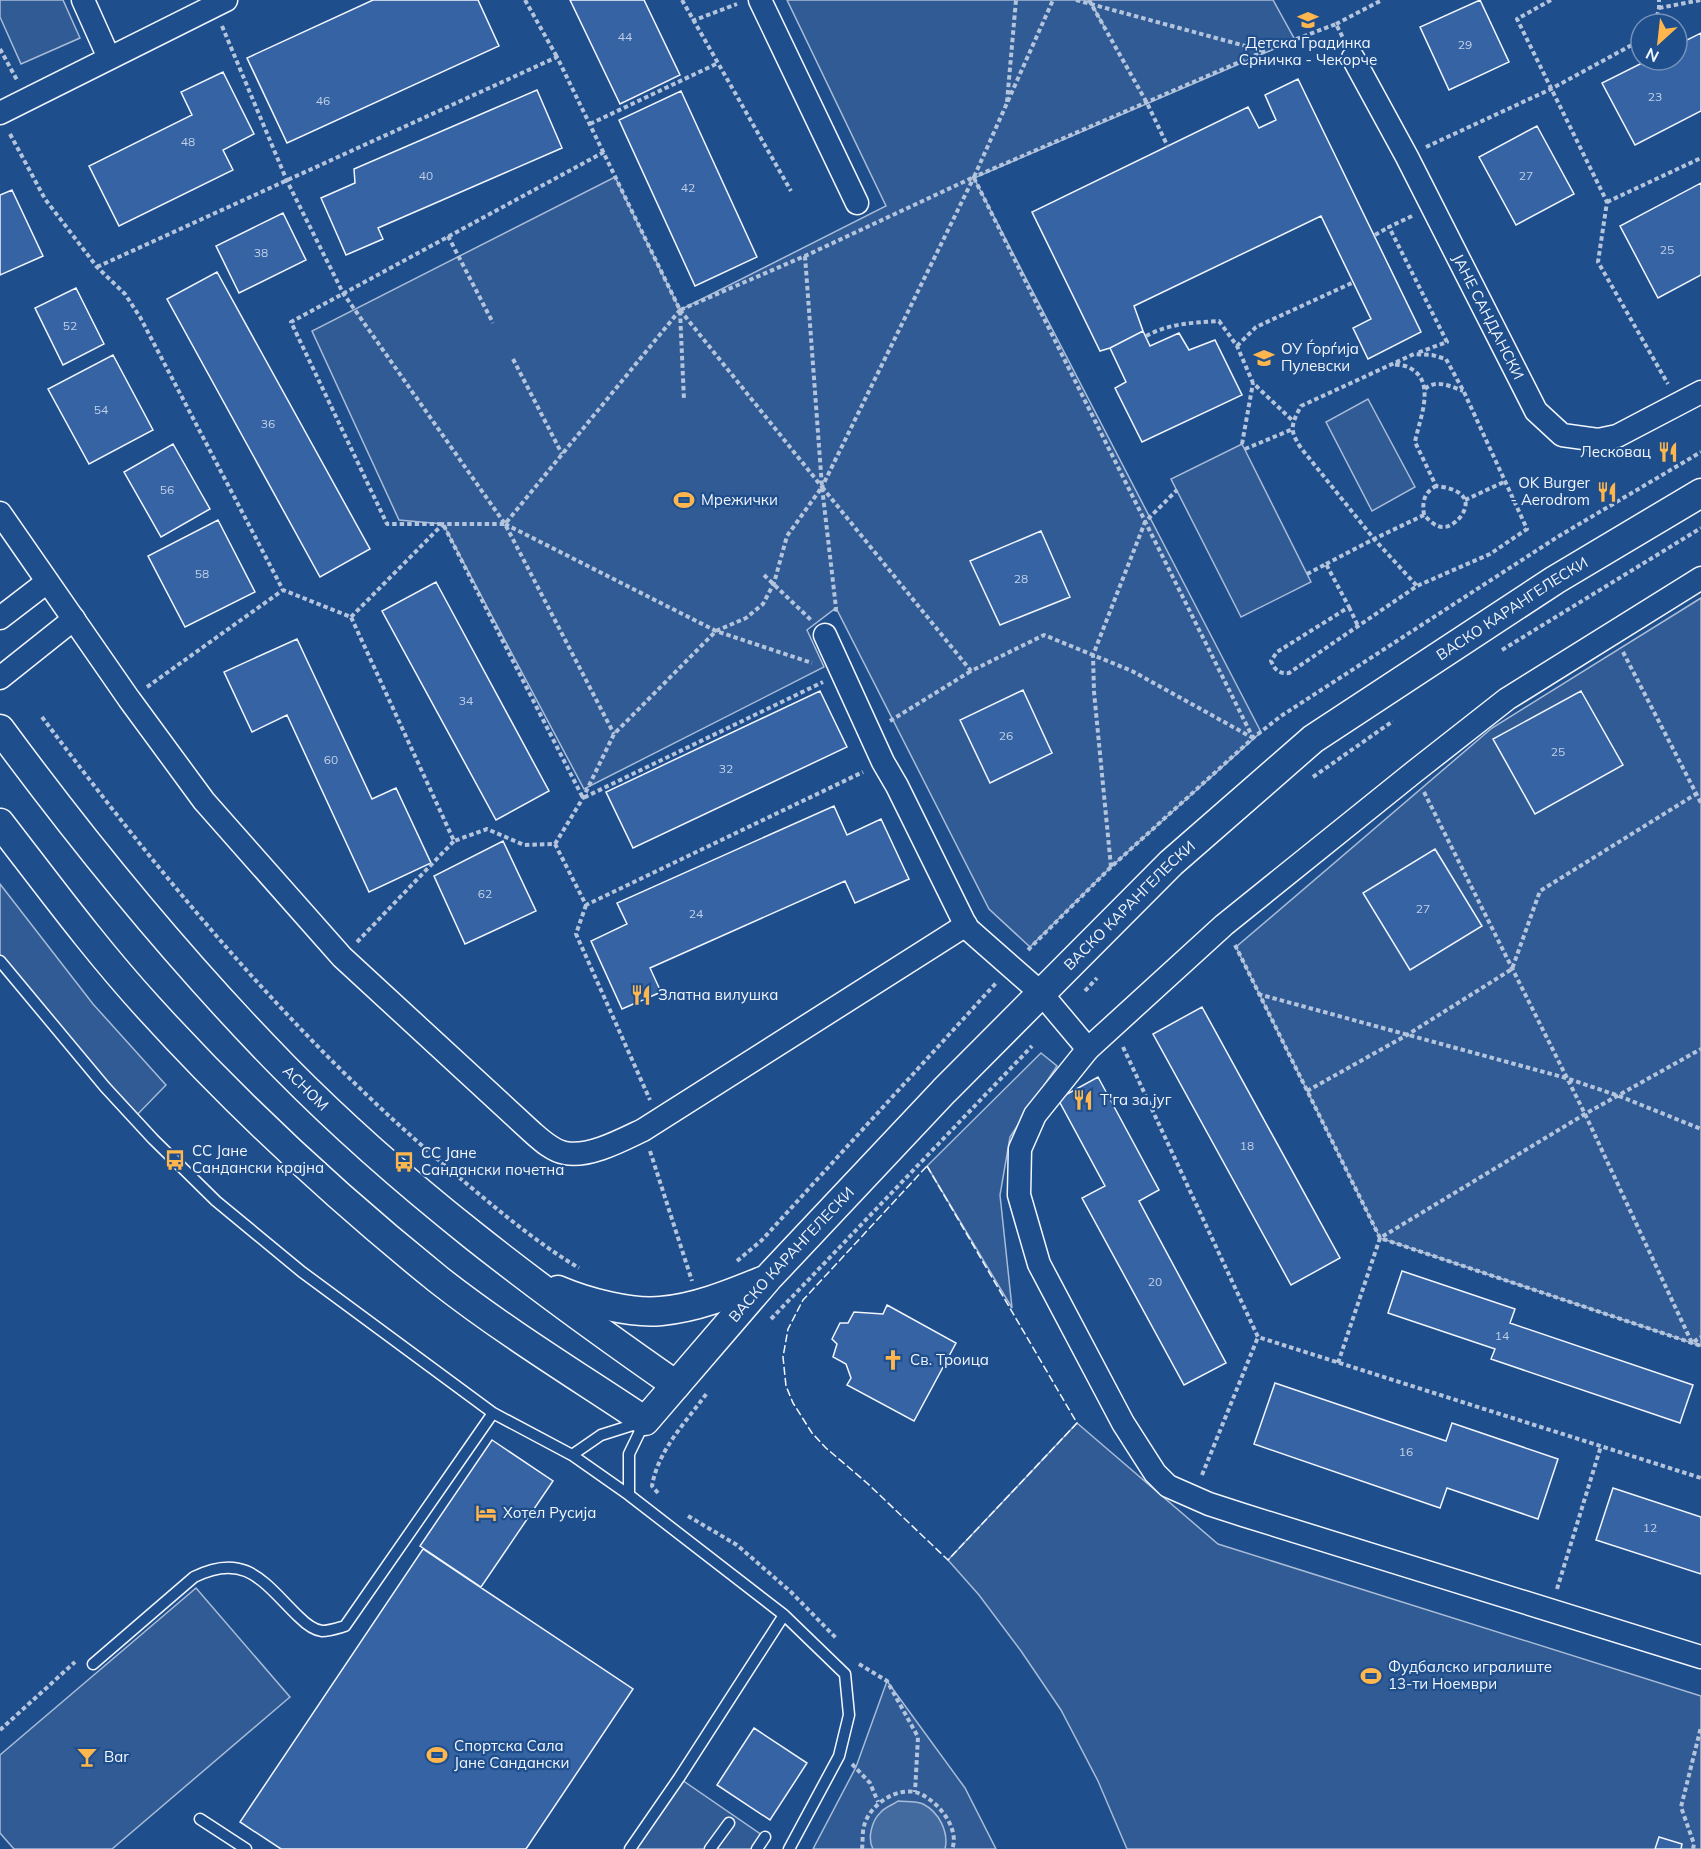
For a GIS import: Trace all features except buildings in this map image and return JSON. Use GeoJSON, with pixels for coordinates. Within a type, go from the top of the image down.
{"type":"FeatureCollection","features":[{"type":"Feature","properties":{"kind":"street"},"geometry":{"type":"LineString","coordinates":[[83,0],[109,58]]}},
{"type":"Feature","properties":{"kind":"street"},"geometry":{"type":"LineString","coordinates":[[750,2],[857,203]]}},
{"type":"Feature","properties":{"kind":"street"},"geometry":{"type":"LineString","coordinates":[[3,120],[28,99],[220,3]]}},
{"type":"Feature","properties":{"kind":"street","name":"ЈАНЕ САНДАНСКИ"},"geometry":{"type":"LineString","coordinates":[[1353,58],[1407,157],[1536,411],[1562,435],[1598,440],[1617,436],[1701,392]]}},
{"type":"Feature","properties":{"kind":"street","name":"ВАСКО КАРАНГЕЛЕСКИ"},"geometry":{"type":"LineString","coordinates":[[645,1421],[768,1278],[944,1091],[1171,863],[1313,739],[1555,580],[1701,493]]}},
{"type":"Feature","properties":{"kind":"street"},"geometry":{"type":"LineString","coordinates":[[0,513],[129,699],[204,801],[342,957],[548,1146],[564,1153],[579,1154],[604,1147],[651,1125],[966,925]]}},
{"type":"Feature","properties":{"kind":"street"},"geometry":{"type":"LineString","coordinates":[[1701,578],[1507,699],[1224,925],[1088,1049],[1035,1115],[1020,1149],[1019,1195],[1039,1264],[1123,1423],[1155,1473],[1168,1486],[1243,1515],[1701,1657]]}},
{"type":"Feature","properties":{"kind":"street"},"geometry":{"type":"LineString","coordinates":[[0,618],[47,582]]}},
{"type":"Feature","properties":{"kind":"street"},"geometry":{"type":"LineString","coordinates":[[0,678],[74,619]]}},
{"type":"Feature","properties":{"kind":"street"},"geometry":{"type":"LineString","coordinates":[[825,635],[883,762],[966,925],[1041,993],[1088,1049]]}},
{"type":"Feature","properties":{"kind":"street","name":"АСНОМ"},"geometry":{"type":"LineString","coordinates":[[0,729],[124,889],[237,1019],[286,1069],[346,1126],[474,1238],[676,1385]]}},
{"type":"Feature","properties":{"kind":"street"},"geometry":{"type":"LineString","coordinates":[[0,824],[109,964],[194,1058],[247,1110],[369,1220],[440,1280],[509,1331],[645,1421]]}},
{"type":"Feature","properties":{"kind":"street"},"geometry":{"type":"LineString","coordinates":[[513,1267],[540,1282],[582,1299],[624,1308],[659,1311],[681,1309],[714,1300],[768,1278]]}},
{"type":"Feature","properties":{"kind":"lane"},"geometry":{"type":"LineString","coordinates":[[0,961],[105,1087],[153,1139],[216,1201],[302,1272],[493,1413],[572,1455],[629,1495],[784,1615],[845,1674],[849,1715],[839,1756],[789,1849]]}},
{"type":"Feature","properties":{"kind":"lane"},"geometry":{"type":"LineString","coordinates":[[93,1664],[194,1577],[211,1569],[242,1569],[254,1574],[308,1625],[322,1631],[345,1626],[493,1413]]}},
{"type":"Feature","properties":{"kind":"lane"},"geometry":{"type":"LineString","coordinates":[[572,1455],[601,1435],[645,1421]]}},
{"type":"Feature","properties":{"kind":"lane"},"geometry":{"type":"LineString","coordinates":[[629,1495],[629,1454],[645,1421]]}},
{"type":"Feature","properties":{"kind":"lane"},"geometry":{"type":"LineString","coordinates":[[630,1849],[679,1778],[784,1615]]}},
{"type":"Feature","properties":{"kind":"lane"},"geometry":{"type":"LineString","coordinates":[[200,1819],[246,1849]]}},
{"type":"Feature","properties":{"kind":"lane"},"geometry":{"type":"LineString","coordinates":[[710,1849],[729,1823]]}},
{"type":"Feature","properties":{"kind":"lane"},"geometry":{"type":"LineString","coordinates":[[757,1849],[765,1837]]}},
{"type":"Feature","properties":{"kind":"path"},"geometry":{"type":"LineString","coordinates":[[525,0],[557,57],[680,310],[971,671]]}},
{"type":"Feature","properties":{"kind":"path"},"geometry":{"type":"LineString","coordinates":[[682,0],[791,191]]}},
{"type":"Feature","properties":{"kind":"path"},"geometry":{"type":"LineString","coordinates":[[1007,105],[1016,0]]}},
{"type":"Feature","properties":{"kind":"path"},"geometry":{"type":"LineString","coordinates":[[555,844],[583,798],[614,734],[716,631],[746,618],[763,604],[774,583],[786,536],[822,487],[974,177],[1053,0]]}},
{"type":"Feature","properties":{"kind":"path"},"geometry":{"type":"LineString","coordinates":[[1076,0],[1265,51]]}},
{"type":"Feature","properties":{"kind":"path"},"geometry":{"type":"LineString","coordinates":[[505,524],[680,310],[805,256],[974,177],[1265,51],[1336,24],[1382,0]]}},
{"type":"Feature","properties":{"kind":"path"},"geometry":{"type":"LineString","coordinates":[[1551,0],[1517,19],[1607,202],[1598,262],[1679,403]]}},
{"type":"Feature","properties":{"kind":"path"},"geometry":{"type":"LineString","coordinates":[[1658,12],[1659,0]]}},
{"type":"Feature","properties":{"kind":"path"},"geometry":{"type":"LineString","coordinates":[[1659,8],[1701,0]]}},
{"type":"Feature","properties":{"kind":"path"},"geometry":{"type":"LineString","coordinates":[[692,21],[750,2]]}},
{"type":"Feature","properties":{"kind":"path"},"geometry":{"type":"LineString","coordinates":[[1090,2],[1148,103],[1168,147]]}},
{"type":"Feature","properties":{"kind":"path"},"geometry":{"type":"LineString","coordinates":[[220,3],[287,181],[343,293],[505,524],[614,734]]}},
{"type":"Feature","properties":{"kind":"path"},"geometry":{"type":"LineString","coordinates":[[1336,24],[1353,58]]}},
{"type":"Feature","properties":{"kind":"path"},"geometry":{"type":"LineString","coordinates":[[1407,157],[1551,89],[1629,47]]}},
{"type":"Feature","properties":{"kind":"path"},"geometry":{"type":"LineString","coordinates":[[0,50],[28,99]]}},
{"type":"Feature","properties":{"kind":"path"},"geometry":{"type":"LineString","coordinates":[[97,267],[557,57]]}},
{"type":"Feature","properties":{"kind":"path"},"geometry":{"type":"LineString","coordinates":[[590,124],[717,63]]}},
{"type":"Feature","properties":{"kind":"path"},"geometry":{"type":"LineString","coordinates":[[3,120],[45,199],[97,267],[125,294],[140,317],[283,590],[351,617],[454,841]]}},
{"type":"Feature","properties":{"kind":"path"},"geometry":{"type":"LineString","coordinates":[[604,152],[291,322],[387,524],[505,524],[716,631],[842,673]]}},
{"type":"Feature","properties":{"kind":"path"},"geometry":{"type":"LineString","coordinates":[[1607,202],[1701,158]]}},
{"type":"Feature","properties":{"kind":"path"},"geometry":{"type":"LineString","coordinates":[[870,734],[971,671],[1044,635],[1132,671],[1253,738],[974,177]]}},
{"type":"Feature","properties":{"kind":"path"},"geometry":{"type":"LineString","coordinates":[[1374,235],[1432,206]]}},
{"type":"Feature","properties":{"kind":"path"},"geometry":{"type":"LineString","coordinates":[[1389,227],[1447,342],[1414,354],[1301,406],[1293,421],[1293,435],[1374,539],[1417,586]]}},
{"type":"Feature","properties":{"kind":"path"},"geometry":{"type":"LineString","coordinates":[[448,236],[493,324]]}},
{"type":"Feature","properties":{"kind":"path"},"geometry":{"type":"LineString","coordinates":[[764,575],[825,635],[836,608],[822,487],[805,256]]}},
{"type":"Feature","properties":{"kind":"path"},"geometry":{"type":"LineString","coordinates":[[1237,346],[1256,327],[1354,282]]}},
{"type":"Feature","properties":{"kind":"path"},"geometry":{"type":"LineString","coordinates":[[680,310],[684,399]]}},
{"type":"Feature","properties":{"kind":"path"},"geometry":{"type":"LineString","coordinates":[[1146,336],[1163,327],[1220,321],[1237,346],[1253,383],[1293,421]]}},
{"type":"Feature","properties":{"kind":"path"},"geometry":{"type":"LineString","coordinates":[[1349,607],[1277,652],[1271,661],[1274,670],[1282,674],[1289,673],[1417,586],[1490,554],[1527,529],[1464,392],[1446,359],[1414,354]]}},
{"type":"Feature","properties":{"kind":"path"},"geometry":{"type":"LineString","coordinates":[[513,359],[562,454]]}},
{"type":"Feature","properties":{"kind":"path"},"geometry":{"type":"LineString","coordinates":[[1392,364],[1409,367],[1420,376],[1425,389],[1415,442],[1436,486]]}},
{"type":"Feature","properties":{"kind":"path"},"geometry":{"type":"LineString","coordinates":[[1242,444],[1253,383]]}},
{"type":"Feature","properties":{"kind":"path"},"geometry":{"type":"LineString","coordinates":[[1425,389],[1431,384],[1437,384],[1447,385],[1464,392]]}},
{"type":"Feature","properties":{"kind":"path"},"geometry":{"type":"LineString","coordinates":[[1245,449],[1293,429]]}},
{"type":"Feature","properties":{"kind":"path"},"geometry":{"type":"LineString","coordinates":[[1465,500],[1506,481]]}},
{"type":"Feature","properties":{"kind":"path"},"geometry":{"type":"LineString","coordinates":[[1436,486],[1452,490],[1465,500]]}},
{"type":"Feature","properties":{"kind":"path"},"geometry":{"type":"LineString","coordinates":[[1436,486],[1426,494],[1423,500],[1424,515],[1434,525],[1444,527],[1454,524],[1461,517],[1465,500]]}},
{"type":"Feature","properties":{"kind":"path"},"geometry":{"type":"LineString","coordinates":[[1111,867],[1094,692],[1093,655],[1145,522],[1177,490]]}},
{"type":"Feature","properties":{"kind":"path"},"geometry":{"type":"LineString","coordinates":[[1307,574],[1424,515]]}},
{"type":"Feature","properties":{"kind":"path"},"geometry":{"type":"LineString","coordinates":[[351,617],[443,524]]}},
{"type":"Feature","properties":{"kind":"path"},"geometry":{"type":"LineString","coordinates":[[443,524],[583,798]]}},
{"type":"Feature","properties":{"kind":"path"},"geometry":{"type":"LineString","coordinates":[[1500,651],[1701,528]]}},
{"type":"Feature","properties":{"kind":"path"},"geometry":{"type":"LineString","coordinates":[[1326,564],[1358,626]]}},
{"type":"Feature","properties":{"kind":"path"},"geometry":{"type":"LineString","coordinates":[[129,699],[283,590]]}},
{"type":"Feature","properties":{"kind":"path"},"geometry":{"type":"LineString","coordinates":[[1613,633],[1701,803]]}},
{"type":"Feature","properties":{"kind":"path"},"geometry":{"type":"LineString","coordinates":[[583,798],[842,673]]}},
{"type":"Feature","properties":{"kind":"path"},"geometry":{"type":"LineString","coordinates":[[1306,783],[1401,715]]}},
{"type":"Feature","properties":{"kind":"path"},"geometry":{"type":"LineString","coordinates":[[42,717],[114,814],[192,910],[274,1002],[320,1049],[390,1118],[483,1197],[556,1253],[586,1271]]}},
{"type":"Feature","properties":{"kind":"path"},"geometry":{"type":"LineString","coordinates":[[693,1282],[651,1125],[576,934],[586,905],[883,762]]}},
{"type":"Feature","properties":{"kind":"path"},"geometry":{"type":"LineString","coordinates":[[1414,772],[1585,1114],[1692,1343]]}},
{"type":"Feature","properties":{"kind":"path"},"geometry":{"type":"LineString","coordinates":[[1307,1091],[1407,1035],[1512,969],[1540,891],[1696,794]]}},
{"type":"Feature","properties":{"kind":"path"},"geometry":{"type":"LineString","coordinates":[[342,957],[454,841],[488,830],[524,845],[555,844]]}},
{"type":"Feature","properties":{"kind":"path"},"geometry":{"type":"LineString","coordinates":[[555,844],[586,905]]}},
{"type":"Feature","properties":{"kind":"path"},"geometry":{"type":"LineString","coordinates":[[1224,925],[1380,1238],[1701,1346]]}},
{"type":"Feature","properties":{"kind":"path"},"geometry":{"type":"LineString","coordinates":[[733,1265],[762,1240],[1011,967]]}},
{"type":"Feature","properties":{"kind":"path"},"geometry":{"type":"LineString","coordinates":[[1085,991],[1101,974]]}},
{"type":"Feature","properties":{"kind":"path"},"geometry":{"type":"LineString","coordinates":[[1258,994],[1566,1078],[1619,1096],[1701,1129]]}},
{"type":"Feature","properties":{"kind":"path"},"geometry":{"type":"LineString","coordinates":[[1113,1026],[1258,1337],[1701,1478]]}},
{"type":"Feature","properties":{"kind":"path"},"geometry":{"type":"LineString","coordinates":[[768,1322],[1032,1046]]}},
{"type":"Feature","properties":{"kind":"path"},"geometry":{"type":"LineString","coordinates":[[1338,1363],[1380,1238],[1585,1114],[1701,1049]]}},
{"type":"Feature","properties":{"kind":"path"},"geometry":{"type":"LineString","coordinates":[[684,1284],[703,1278]]}},
{"type":"Feature","properties":{"kind":"path"},"geometry":{"type":"LineString","coordinates":[[1193,1497],[1258,1337]]}},
{"type":"Feature","properties":{"kind":"path"},"geometry":{"type":"LineString","coordinates":[[1692,1343],[1701,1337]]}},
{"type":"Feature","properties":{"kind":"path"},"geometry":{"type":"LineString","coordinates":[[663,1498],[652,1486],[655,1470],[662,1455],[713,1385]]}},
{"type":"Feature","properties":{"kind":"path"},"geometry":{"type":"LineString","coordinates":[[1551,1611],[1601,1446]]}},
{"type":"Feature","properties":{"kind":"path"},"geometry":{"type":"LineString","coordinates":[[681,1511],[746,1553],[792,1592],[843,1646]]}},
{"type":"Feature","properties":{"kind":"path"},"geometry":{"type":"LineString","coordinates":[[0,1730],[77,1661],[93,1664]]}},
{"type":"Feature","properties":{"kind":"path"},"geometry":{"type":"LineString","coordinates":[[855,1661],[887,1681],[918,1737],[915,1792]]}},
{"type":"Feature","properties":{"kind":"path"},"geometry":{"type":"LineString","coordinates":[[1693,1849],[1694,1844],[1681,1807],[1701,1727]]}},
{"type":"Feature","properties":{"kind":"path"},"geometry":{"type":"LineString","coordinates":[[839,1756],[856,1767],[870,1783],[878,1802]]}},
{"type":"Feature","properties":{"kind":"path"},"geometry":{"type":"LineString","coordinates":[[862,1849],[864,1825],[878,1802],[895,1794],[915,1792],[935,1804],[950,1820],[954,1843],[952,1849]]}},
{"type":"Feature","properties":{"kind":"shaded area"},"geometry":{"type":"Polygon","coordinates":[[[0,0],[63,0],[80,38],[21,64],[0,17],[0,0]]]}},
{"type":"Feature","properties":{"kind":"shaded area"},"geometry":{"type":"Polygon","coordinates":[[[787,0],[1089,0],[1105,28],[1090,0],[1273,0],[1295,40],[974,178],[1261,732],[1111,867],[1030,947],[989,909],[836,608],[807,630],[824,667],[584,789],[443,524],[399,520],[312,331],[615,177],[680,310],[886,206],[787,0]]]}},
{"type":"Feature","properties":{"kind":"shaded area"},"geometry":{"type":"Polygon","coordinates":[[[1368,399],[1415,487],[1372,511],[1326,422],[1368,399]]]}},
{"type":"Feature","properties":{"kind":"shaded area"},"geometry":{"type":"Polygon","coordinates":[[[1242,444],[1311,582],[1241,617],[1171,479],[1242,444]]]}},
{"type":"Feature","properties":{"kind":"shaded area"},"geometry":{"type":"Polygon","coordinates":[[[1701,598],[1701,1346],[1380,1238],[1236,947],[1492,728],[1701,598]]]}},
{"type":"Feature","properties":{"kind":"shaded area"},"geometry":{"type":"Polygon","coordinates":[[[0,884],[93,1004],[166,1085],[134,1118],[0,958],[0,884]]]}},
{"type":"Feature","properties":{"kind":"shaded area"},"geometry":{"type":"Polygon","coordinates":[[[1041,1053],[1057,1066],[1010,1137],[1000,1195],[1012,1308],[927,1166],[1041,1053]]]}},
{"type":"Feature","properties":{"kind":"shaded area"},"geometry":{"type":"Polygon","coordinates":[[[1077,1423],[1218,1544],[1701,1696],[1701,1849],[1127,1849],[1098,1781],[1061,1710],[979,1595],[948,1560],[1077,1423]]]}},
{"type":"Feature","properties":{"kind":"shaded area"},"geometry":{"type":"Polygon","coordinates":[[[196,1588],[290,1697],[112,1849],[14,1849],[0,1833],[0,1755],[196,1588]]]}},
{"type":"Feature","properties":{"kind":"shaded area"},"geometry":{"type":"Polygon","coordinates":[[[887,1681],[965,1788],[996,1849],[813,1849],[856,1767],[887,1681]]]}},
{"type":"Feature","properties":{"kind":"shaded area"},"geometry":{"type":"Polygon","coordinates":[[[679,1778],[765,1837],[757,1849],[630,1849],[679,1778]]]}},
{"type":"Feature","properties":{"kind":"shaded area"},"geometry":{"type":"Polygon","coordinates":[[[898,1801],[920,1803],[934,1812],[944,1829],[945,1849],[873,1849],[871,1829],[875,1820],[883,1810],[898,1801]]]}},
{"type":"Feature","properties":{"kind":"fence"},"geometry":{"type":"LineString","coordinates":[[927,1166],[1077,1423],[948,1560],[812,1433],[793,1403],[786,1386],[783,1357],[788,1329],[803,1300],[927,1166]]}},
{"type":"Feature","properties":{"kind":"place","name":"Детска Градинка Срничка - Чекорче"},"geometry":{"type":"Point","coordinates":[1308,20]}},
{"type":"Feature","properties":{"kind":"place","name":"ОУ Ѓорѓија Пулевски"},"geometry":{"type":"Point","coordinates":[1264,358]}},
{"type":"Feature","properties":{"kind":"place","name":"Лесковац"},"geometry":{"type":"Point","coordinates":[1668,452]}},
{"type":"Feature","properties":{"kind":"place","name":"OK Burger - Aerodrom"},"geometry":{"type":"Point","coordinates":[1607,492]}},
{"type":"Feature","properties":{"kind":"place","name":"Мрежички"},"geometry":{"type":"Point","coordinates":[684,500]}},
{"type":"Feature","properties":{"kind":"place","name":"Златна вилушка"},"geometry":{"type":"Point","coordinates":[641,995]}},
{"type":"Feature","properties":{"kind":"place","name":"Т'га за југ"},"geometry":{"type":"Point","coordinates":[1083,1100]}},
{"type":"Feature","properties":{"kind":"place","name":"СС Јане Сандански крајна"},"geometry":{"type":"Point","coordinates":[175,1160]}},
{"type":"Feature","properties":{"kind":"place","name":"СС Јане Сандански почетна"},"geometry":{"type":"Point","coordinates":[404,1162]}},
{"type":"Feature","properties":{"kind":"place","name":"Св. Троица"},"geometry":{"type":"Point","coordinates":[893,1360]}},
{"type":"Feature","properties":{"kind":"place","name":"Хотел Русија"},"geometry":{"type":"Point","coordinates":[486,1513]}},
{"type":"Feature","properties":{"kind":"place","name":"Фудбалско игралиште 13-ти Ноември"},"geometry":{"type":"Point","coordinates":[1371,1676]}},
{"type":"Feature","properties":{"kind":"place","name":"Спортска Сала Јане Сандански"},"geometry":{"type":"Point","coordinates":[437,1755]}},
{"type":"Feature","properties":{"kind":"place","name":"Bar"},"geometry":{"type":"Point","coordinates":[87,1757]}}]}
